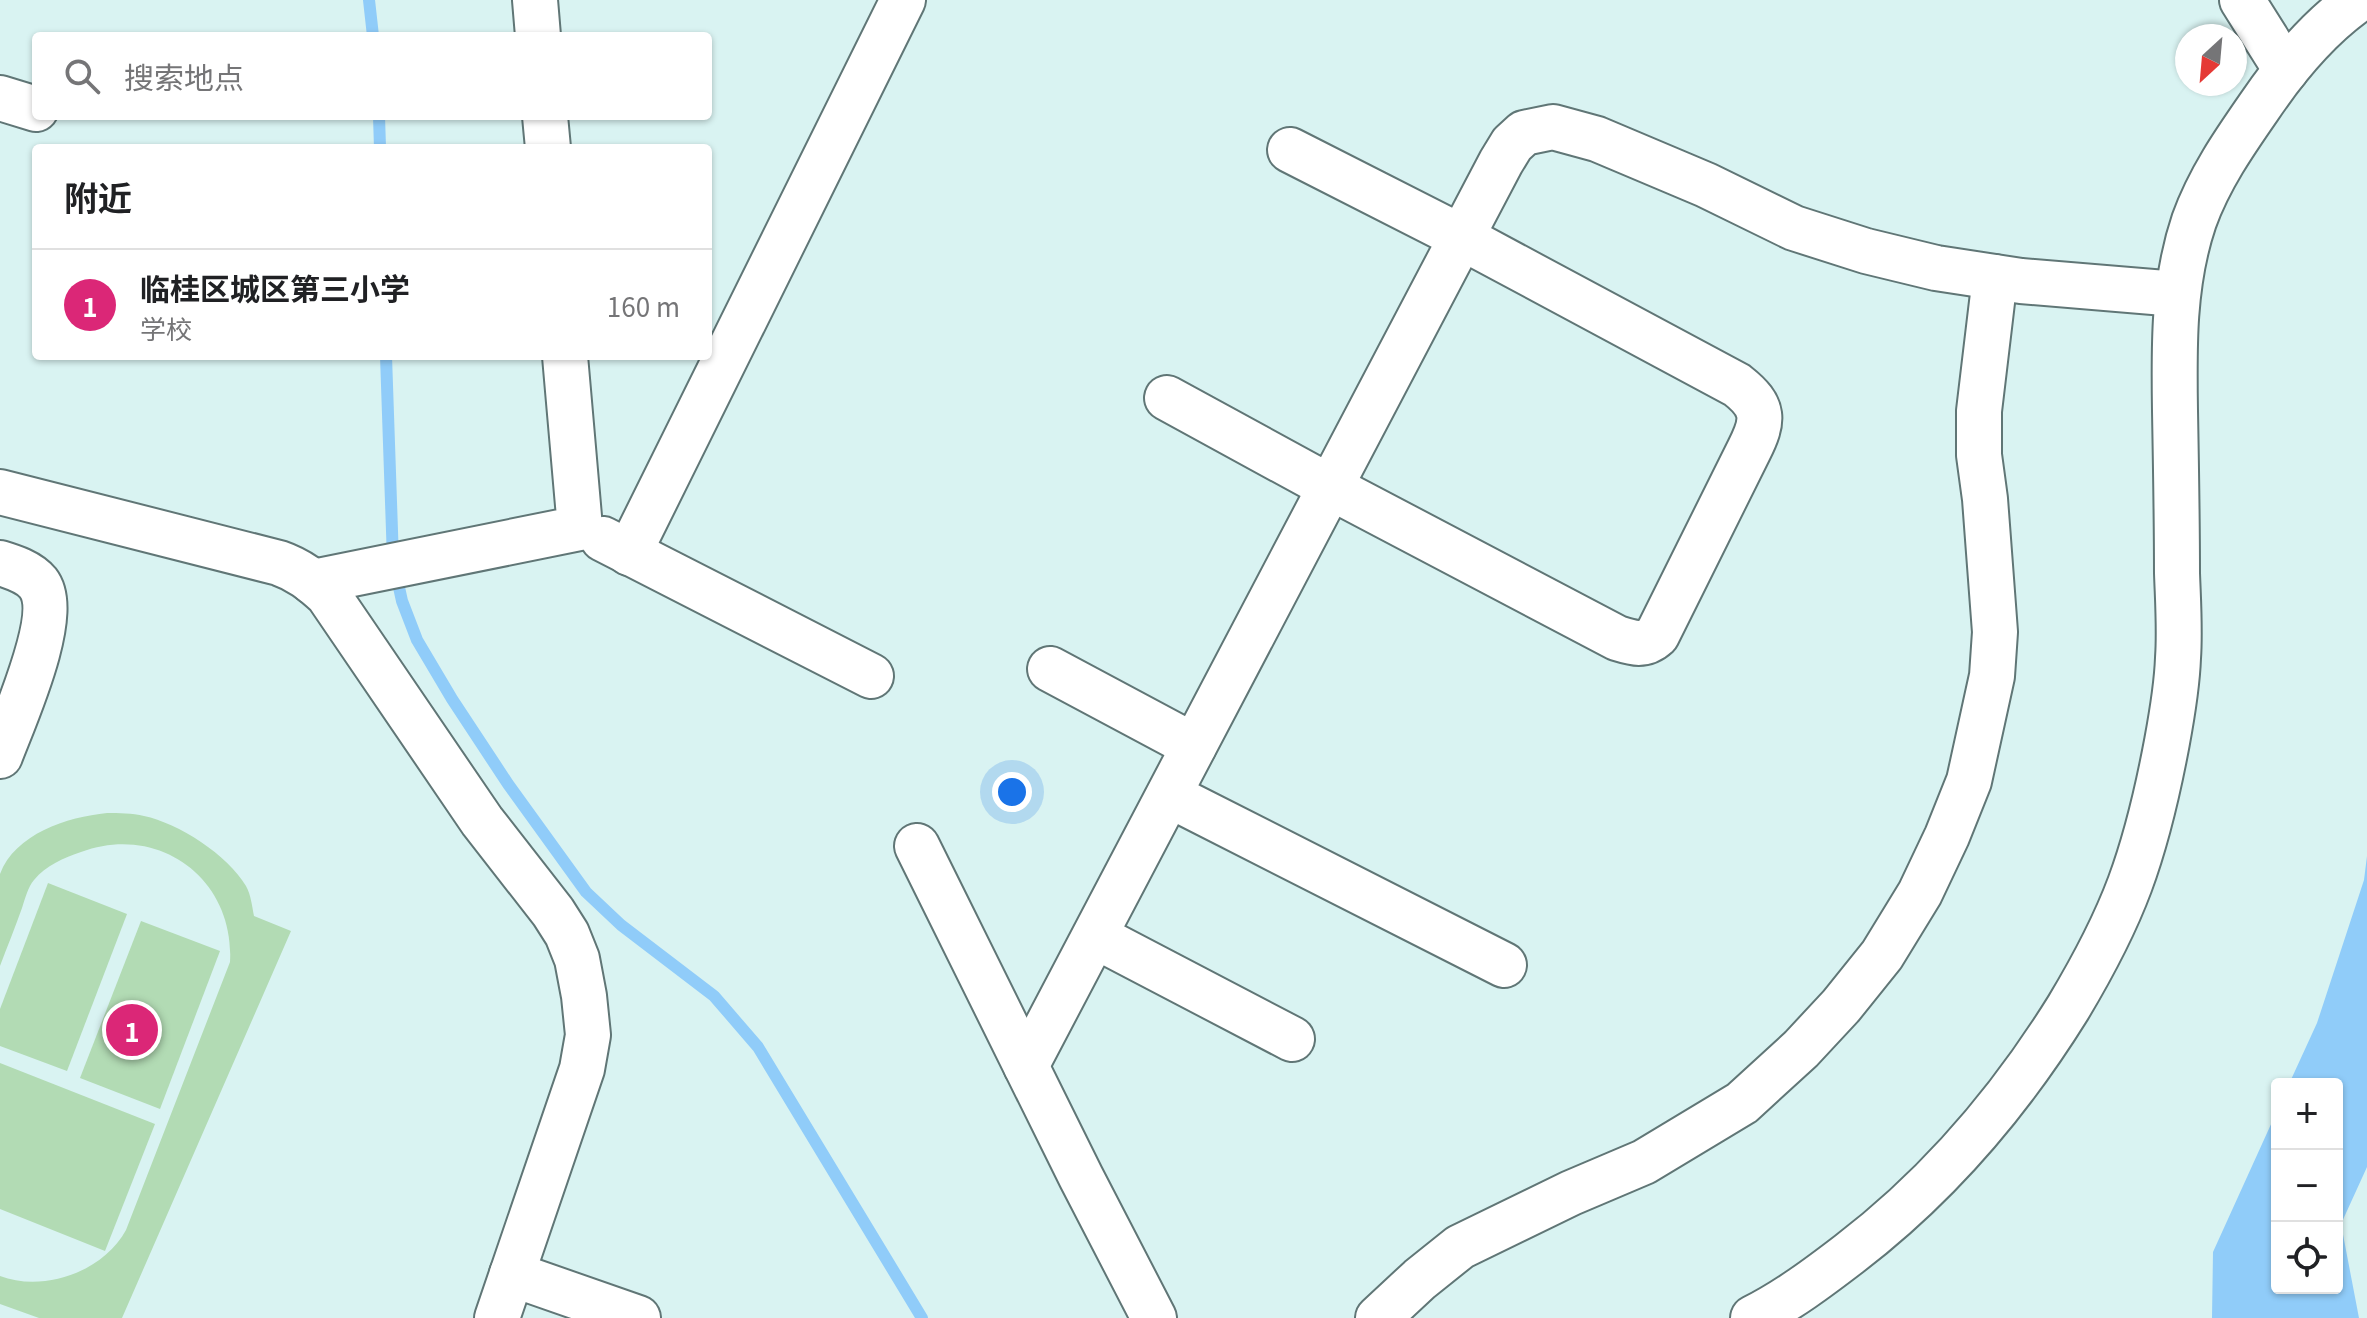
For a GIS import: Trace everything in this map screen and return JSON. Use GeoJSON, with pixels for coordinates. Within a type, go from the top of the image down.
{"type":"FeatureCollection","features":[{"type":"Feature","properties":{"kind":"street"},"geometry":{"type":"LineString","coordinates":[[535,0],[538,32]]}},
{"type":"Feature","properties":{"kind":"street"},"geometry":{"type":"LineString","coordinates":[[629,553],[903,0]]}},
{"type":"Feature","properties":{"kind":"street"},"geometry":{"type":"LineString","coordinates":[[2242,0],[2286,70]]}},
{"type":"Feature","properties":{"kind":"street"},"geometry":{"type":"LineString","coordinates":[[1753,1318],[1816,1278],[1882,1229],[1958,1157],[2032,1065],[2105,942],[2130,885],[2149,828],[2161,774],[2178,660],[2175,350],[2177,294],[2184,257],[2210,184],[2236,139],[2304,48],[2358,0]]}},
{"type":"Feature","properties":{"kind":"street"},"geometry":{"type":"LineString","coordinates":[[0,98],[32,108]]}},
{"type":"Feature","properties":{"kind":"street"},"geometry":{"type":"LineString","coordinates":[[545,120],[548,144]]}},
{"type":"Feature","properties":{"kind":"street"},"geometry":{"type":"LineString","coordinates":[[1026,1066],[1461,237],[1512,144],[1524,133],[1553,127],[1597,139],[1706,185],[1794,228],[1866,251],[1936,268],[2021,281],[2177,294]]}},
{"type":"Feature","properties":{"kind":"street"},"geometry":{"type":"LineString","coordinates":[[1167,398],[1617,638],[1637,644],[1657,635],[1756,437],[1760,426],[1758,407],[1737,385],[1461,237],[1290,150]]}},
{"type":"Feature","properties":{"kind":"street"},"geometry":{"type":"LineString","coordinates":[[1378,1318],[1460,1247],[1571,1193],[1644,1162],[1742,1103],[1801,1049],[1841,1006],[1882,955],[1920,893],[1969,781],[1992,676],[1995,632],[1979,455],[1979,411],[1995,277]]}},
{"type":"Feature","properties":{"kind":"street"},"geometry":{"type":"LineString","coordinates":[[565,360],[580,528]]}},
{"type":"Feature","properties":{"kind":"street"},"geometry":{"type":"LineString","coordinates":[[0,492],[270,560],[290,567],[313,582],[328,595],[482,821],[567,934],[577,959],[584,996],[588,1035],[582,1069],[497,1318]]}},
{"type":"Feature","properties":{"kind":"street"},"geometry":{"type":"LineString","coordinates":[[313,582],[580,528],[871,676]]}},
{"type":"Feature","properties":{"kind":"street"},"geometry":{"type":"LineString","coordinates":[[0,563],[26,573],[37,582],[46,606],[42,641],[0,756]]}},
{"type":"Feature","properties":{"kind":"street"},"geometry":{"type":"LineString","coordinates":[[1050,669],[1194,746]]}},
{"type":"Feature","properties":{"kind":"street"},"geometry":{"type":"LineString","coordinates":[[1169,795],[1504,965]]}},
{"type":"Feature","properties":{"kind":"street"},"geometry":{"type":"LineString","coordinates":[[917,846],[1154,1318]]}},
{"type":"Feature","properties":{"kind":"street"},"geometry":{"type":"LineString","coordinates":[[1095,936],[1292,1039]]}},
{"type":"Feature","properties":{"kind":"street"},"geometry":{"type":"LineString","coordinates":[[512,1274],[635,1318]]}},
{"type":"Feature","properties":{"kind":"green space"},"geometry":{"type":"Polygon","coordinates":[[[107,813],[135,814],[157,820],[201,842],[238,874],[248,889],[254,916],[291,931],[122,1318],[39,1318],[0,1304],[0,1276],[17,1281],[53,1280],[88,1267],[116,1244],[126,1230],[230,962],[228,932],[220,906],[206,883],[187,865],[164,852],[138,845],[110,845],[68,857],[39,875],[28,890],[0,966],[0,874],[7,860],[17,848],[44,830],[107,813]]]}},
{"type":"Feature","properties":{"kind":"green space"},"geometry":{"type":"Polygon","coordinates":[[[48,883],[127,914],[67,1071],[0,1046],[0,1009],[48,883]]]}},
{"type":"Feature","properties":{"kind":"green space"},"geometry":{"type":"Polygon","coordinates":[[[141,921],[220,951],[160,1109],[80,1078],[141,921]]]}},
{"type":"Feature","properties":{"kind":"green space"},"geometry":{"type":"Polygon","coordinates":[[[0,1063],[155,1124],[105,1251],[0,1209],[0,1063]]]}},
{"type":"Feature","properties":{"kind":"water"},"geometry":{"type":"Polygon","coordinates":[[[2367,856],[2367,1167],[2343,1220],[2343,1078],[2292,1078],[2317,1023],[2364,880],[2367,856]]]}},
{"type":"Feature","properties":{"kind":"water"},"geometry":{"type":"Polygon","coordinates":[[[2271,1124],[2271,1294],[2343,1294],[2343,1234],[2359,1318],[2212,1318],[2213,1252],[2271,1124]]]}},
{"type":"Feature","properties":{"kind":"waterway"},"geometry":{"type":"LineString","coordinates":[[369,0],[373,32]]}},
{"type":"Feature","properties":{"kind":"waterway"},"geometry":{"type":"LineString","coordinates":[[379,120],[380,144]]}},
{"type":"Feature","properties":{"kind":"waterway"},"geometry":{"type":"LineString","coordinates":[[386,360],[393,560],[402,601],[417,640],[508,784],[586,892],[621,925],[714,996],[758,1047],[922,1318]]}},
{"type":"Feature","properties":{"kind":"place","name":"临桂区城区第三小学"},"geometry":{"type":"Point","coordinates":[132,1030]}}]}
